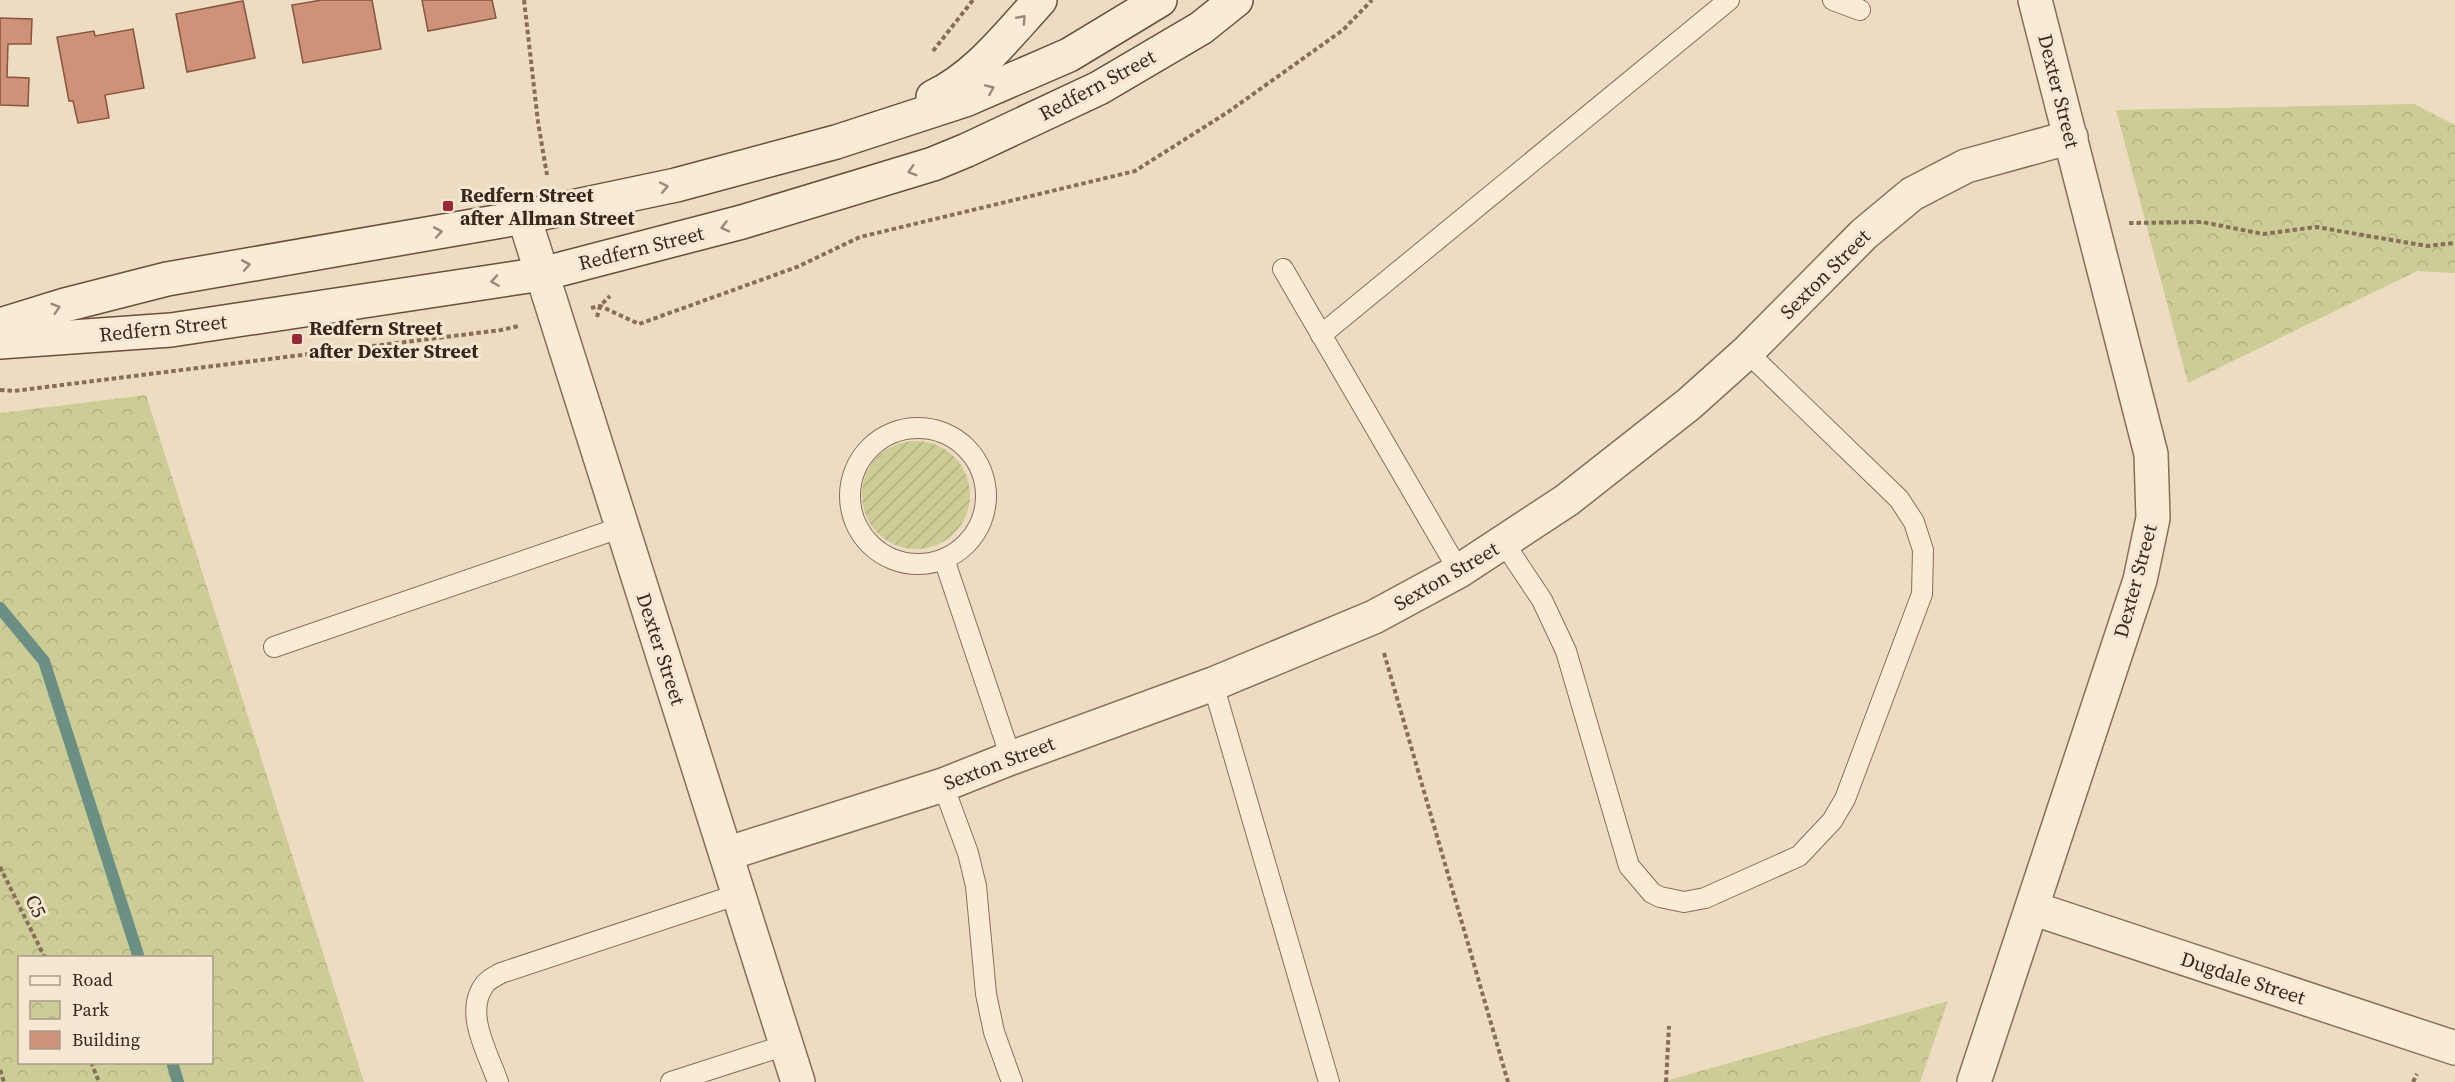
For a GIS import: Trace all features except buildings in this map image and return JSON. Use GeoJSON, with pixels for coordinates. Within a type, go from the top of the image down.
{"type":"FeatureCollection","features":[{"type":"Feature","properties":{"kind":"street"},"geometry":{"type":"LineString","coordinates":[[836,142],[951,89],[998,46],[1040,0]]}},
{"type":"Feature","properties":{"kind":"street","name":"Redfern Street"},"geometry":{"type":"LineString","coordinates":[[0,342],[171,330],[542,274],[742,222],[933,164],[1099,88],[1197,14],[1236,0]]}},
{"type":"Feature","properties":{"kind":"street","name":"Dexter Street"},"geometry":{"type":"LineString","coordinates":[[1974,1082],[2140,580],[2153,519],[2151,454],[2035,0]]}},
{"type":"Feature","properties":{"kind":"street"},"geometry":{"type":"LineString","coordinates":[[1152,2],[1197,14]]}},
{"type":"Feature","properties":{"kind":"street","name":"Redfern Street"},"geometry":{"type":"LineString","coordinates":[[0,325],[65,305],[166,279],[524,217],[676,185],[836,142],[965,100],[1069,56],[1152,2]]}},
{"type":"Feature","properties":{"kind":"street","name":"Sexton Street"},"geometry":{"type":"LineString","coordinates":[[726,854],[943,785],[1213,684],[1374,617],[1459,571],[1567,500],[1689,404],[1747,352],[1864,234],[1912,194],[1966,166],[2071,138]]}},
{"type":"Feature","properties":{"kind":"street","name":"Dexter Street"},"geometry":{"type":"LineString","coordinates":[[524,217],[798,1082]]}},
{"type":"Feature","properties":{"kind":"street","name":"Dugdale Street"},"geometry":{"type":"LineString","coordinates":[[2032,908],[2455,1048]]}},
{"type":"Feature","properties":{"kind":"lane"},"geometry":{"type":"LineString","coordinates":[[1321,335],[1730,0]]}},
{"type":"Feature","properties":{"kind":"lane"},"geometry":{"type":"LineString","coordinates":[[1833,0],[1860,10]]}},
{"type":"Feature","properties":{"kind":"lane"},"geometry":{"type":"LineString","coordinates":[[1283,269],[1459,571]]}},
{"type":"Feature","properties":{"kind":"lane"},"geometry":{"type":"LineString","coordinates":[[1504,543],[1542,600],[1566,651],[1629,866],[1653,893],[1660,897],[1684,902],[1705,898],[1799,856],[1832,821],[1845,799],[1922,594],[1923,550],[1914,522],[1899,499],[1747,352]]}},
{"type":"Feature","properties":{"kind":"lane"},"geometry":{"type":"LineString","coordinates":[[924,428],[946,433],[965,446],[979,464],[986,485],[986,508],[978,530],[963,547],[944,559],[922,564],[899,561],[879,552],[863,537],[852,517],[849,495],[853,473],[864,453],[880,438],[902,429],[924,428]]}},
{"type":"Feature","properties":{"kind":"lane"},"geometry":{"type":"LineString","coordinates":[[274,647],[622,527]]}},
{"type":"Feature","properties":{"kind":"lane"},"geometry":{"type":"LineString","coordinates":[[944,559],[1011,758]]}},
{"type":"Feature","properties":{"kind":"lane"},"geometry":{"type":"LineString","coordinates":[[1213,684],[1329,1082]]}},
{"type":"Feature","properties":{"kind":"lane"},"geometry":{"type":"LineString","coordinates":[[943,785],[968,853],[976,886],[986,994],[994,1032],[1012,1082]]}},
{"type":"Feature","properties":{"kind":"lane"},"geometry":{"type":"LineString","coordinates":[[498,1082],[476,1020],[477,1000],[486,983],[501,973],[739,894]]}},
{"type":"Feature","properties":{"kind":"lane"},"geometry":{"type":"LineString","coordinates":[[671,1082],[786,1045]]}},
{"type":"Feature","properties":{"kind":"path"},"geometry":{"type":"LineString","coordinates":[[524,0],[538,122],[548,182]]}},
{"type":"Feature","properties":{"kind":"path"},"geometry":{"type":"LineString","coordinates":[[600,306],[639,324],[797,267],[860,237],[1135,171],[1228,112],[1343,30],[1372,0]]}},
{"type":"Feature","properties":{"kind":"path"},"geometry":{"type":"LineString","coordinates":[[2093,227],[2121,223],[2202,222],[2263,234],[2316,227],[2427,246],[2455,243]]}},
{"type":"Feature","properties":{"kind":"path"},"geometry":{"type":"LineString","coordinates":[[0,390],[14,391],[501,330]]}},
{"type":"Feature","properties":{"kind":"path"},"geometry":{"type":"LineString","coordinates":[[1374,617],[1508,1082]]}},
{"type":"Feature","properties":{"kind":"path","name":"C5"},"geometry":{"type":"LineString","coordinates":[[0,867],[44,956]]}},
{"type":"Feature","properties":{"kind":"path"},"geometry":{"type":"LineString","coordinates":[[1666,1082],[1669,1026]]}},
{"type":"Feature","properties":{"kind":"path"},"geometry":{"type":"LineString","coordinates":[[92,1064],[99,1082]]}},
{"type":"Feature","properties":{"kind":"path"},"geometry":{"type":"LineString","coordinates":[[0,1070],[4,1082]]}},
{"type":"Feature","properties":{"kind":"green space"},"geometry":{"type":"Polygon","coordinates":[[[2414,104],[2455,125],[2455,273],[2417,271],[2188,383],[2116,110],[2414,104]]]}},
{"type":"Feature","properties":{"kind":"green space"},"geometry":{"type":"Polygon","coordinates":[[[146,395],[364,1082],[0,1082],[0,413],[146,395]]]}},
{"type":"Feature","properties":{"kind":"green space"},"geometry":{"type":"Polygon","coordinates":[[[916,441],[937,445],[954,457],[966,474],[970,495],[966,516],[954,533],[937,545],[916,549],[895,545],[878,533],[866,516],[862,495],[866,474],[878,457],[895,445],[916,441]]]}},
{"type":"Feature","properties":{"kind":"green space"},"geometry":{"type":"Polygon","coordinates":[[[1948,1001],[1920,1082],[1662,1082],[1948,1001]]]}},
{"type":"Feature","properties":{"kind":"waterway"},"geometry":{"type":"LineString","coordinates":[[0,608],[44,661],[138,956]]}},
{"type":"Feature","properties":{"kind":"waterway"},"geometry":{"type":"LineString","coordinates":[[173,1064],[178,1082]]}},
{"type":"Feature","properties":{"kind":"place","name":"Redfern Street after Allman Street"},"geometry":{"type":"Point","coordinates":[448,206]}},
{"type":"Feature","properties":{"kind":"place","name":"Redfern Street after Dexter Street"},"geometry":{"type":"Point","coordinates":[297,339]}}]}
